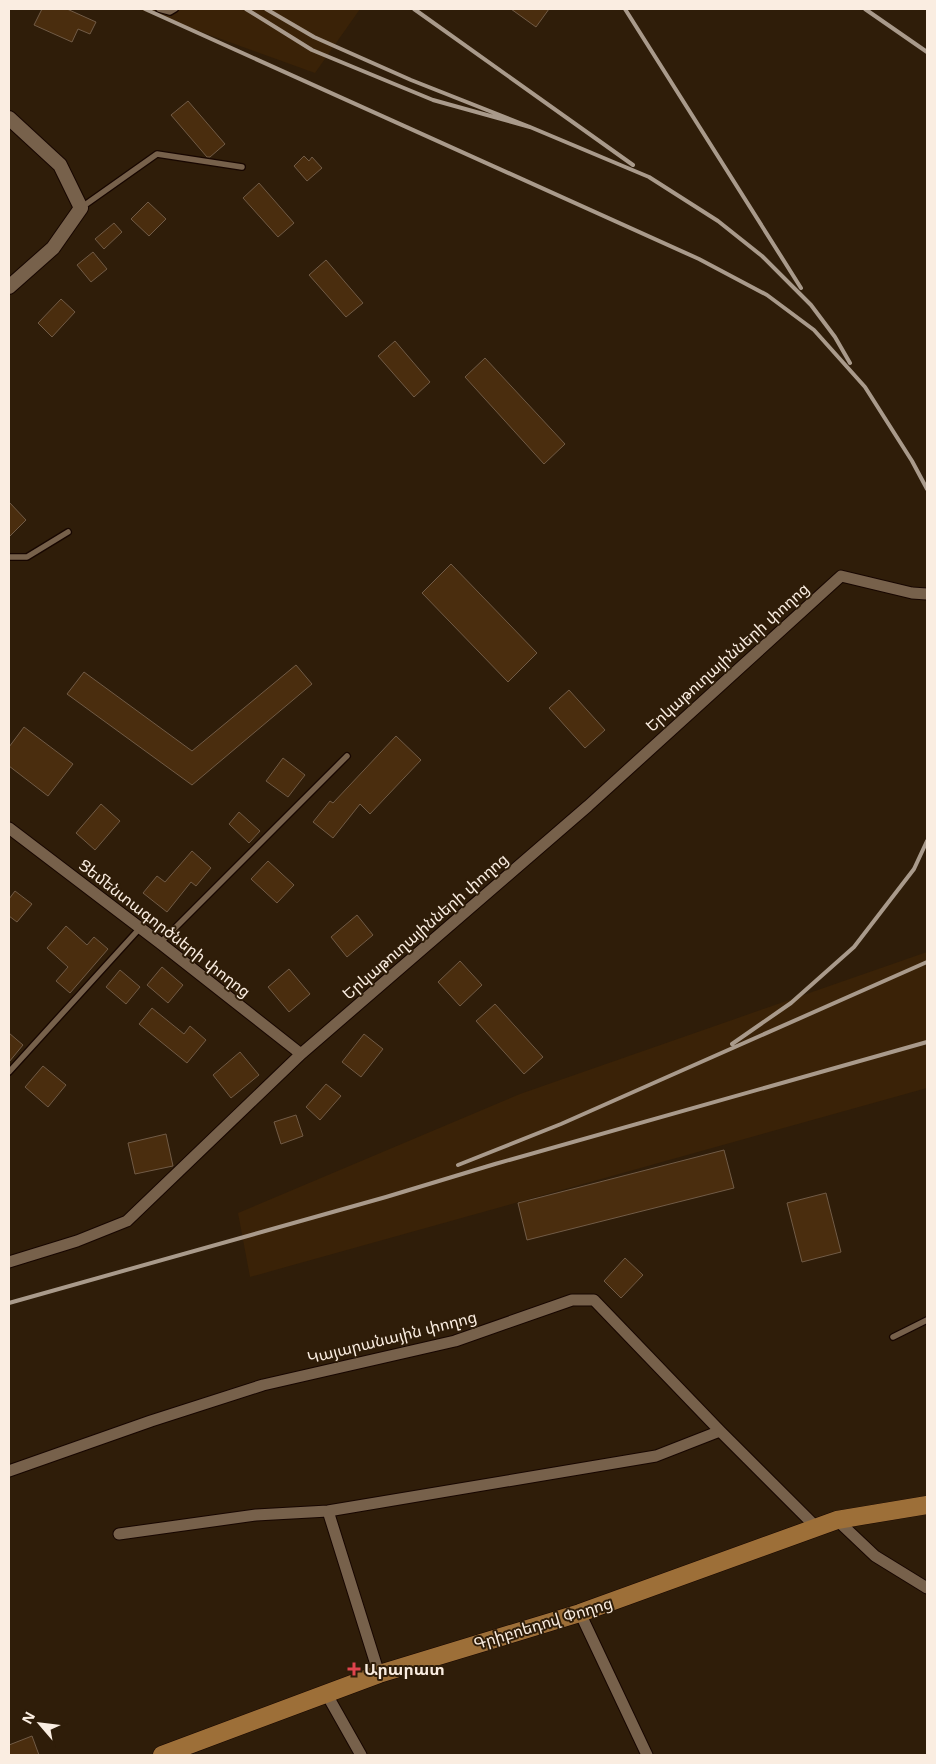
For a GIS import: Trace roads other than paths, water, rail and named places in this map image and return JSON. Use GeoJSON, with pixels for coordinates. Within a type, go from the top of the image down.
{"type":"FeatureCollection","features":[{"type":"Feature","properties":{"kind":"main road","name":"Գրիբոեդով Փողոց"},"geometry":{"type":"LineString","coordinates":[[162,1755],[379,1674],[580,1613],[837,1520],[927,1505]]}},
{"type":"Feature","properties":{"kind":"street"},"geometry":{"type":"LineString","coordinates":[[9,118],[60,165],[81,208],[53,248],[9,287]]}},
{"type":"Feature","properties":{"kind":"street","name":"Երկաթուղայինների փողոց"},"geometry":{"type":"LineString","coordinates":[[9,1262],[77,1241],[127,1221],[301,1054],[588,806],[841,576],[912,593],[927,594]]}},
{"type":"Feature","properties":{"kind":"street","name":"Ցեմենտագործների փողոց"},"geometry":{"type":"LineString","coordinates":[[9,828],[301,1054]]}},
{"type":"Feature","properties":{"kind":"street","name":"Կայարանային փողոց"},"geometry":{"type":"LineString","coordinates":[[9,1470],[263,1385],[454,1341],[572,1300],[594,1300],[720,1431],[816,1527]]}},
{"type":"Feature","properties":{"kind":"street"},"geometry":{"type":"LineString","coordinates":[[119,1534],[256,1515],[328,1511],[656,1456],[720,1431]]}},
{"type":"Feature","properties":{"kind":"street"},"geometry":{"type":"LineString","coordinates":[[328,1511],[379,1674]]}},
{"type":"Feature","properties":{"kind":"street"},"geometry":{"type":"LineString","coordinates":[[837,1520],[875,1556],[927,1588]]}},
{"type":"Feature","properties":{"kind":"street"},"geometry":{"type":"LineString","coordinates":[[580,1613],[646,1755]]}},
{"type":"Feature","properties":{"kind":"street"},"geometry":{"type":"LineString","coordinates":[[326,1693],[360,1755]]}},
{"type":"Feature","properties":{"kind":"lane"},"geometry":{"type":"LineString","coordinates":[[159,9],[170,12],[175,9]]}},
{"type":"Feature","properties":{"kind":"lane"},"geometry":{"type":"LineString","coordinates":[[81,208],[157,154],[242,167]]}},
{"type":"Feature","properties":{"kind":"lane"},"geometry":{"type":"LineString","coordinates":[[9,557],[27,556],[68,532]]}},
{"type":"Feature","properties":{"kind":"lane"},"geometry":{"type":"LineString","coordinates":[[160,943],[347,756]]}},
{"type":"Feature","properties":{"kind":"lane"},"geometry":{"type":"LineString","coordinates":[[9,1072],[140,928]]}},
{"type":"Feature","properties":{"kind":"lane"},"geometry":{"type":"LineString","coordinates":[[893,1337],[927,1320]]}},
{"type":"Feature","properties":{"kind":"railway"},"geometry":{"type":"LineString","coordinates":[[145,9],[699,259],[767,295],[814,330],[865,387],[912,461],[927,489]]}},
{"type":"Feature","properties":{"kind":"railway"},"geometry":{"type":"LineString","coordinates":[[246,9],[312,50],[433,100],[530,127],[411,80],[314,37],[266,9]]}},
{"type":"Feature","properties":{"kind":"railway"},"geometry":{"type":"LineString","coordinates":[[414,9],[633,165]]}},
{"type":"Feature","properties":{"kind":"railway"},"geometry":{"type":"LineString","coordinates":[[625,9],[801,288]]}},
{"type":"Feature","properties":{"kind":"railway"},"geometry":{"type":"LineString","coordinates":[[865,9],[927,52]]}},
{"type":"Feature","properties":{"kind":"railway"},"geometry":{"type":"LineString","coordinates":[[530,127],[649,177],[718,221],[762,256],[811,305],[835,337],[850,363]]}},
{"type":"Feature","properties":{"kind":"railway"},"geometry":{"type":"LineString","coordinates":[[732,1044],[791,1003],[854,947],[914,869],[927,841]]}},
{"type":"Feature","properties":{"kind":"railway"},"geometry":{"type":"LineString","coordinates":[[458,1165],[561,1124],[927,962]]}},
{"type":"Feature","properties":{"kind":"railway"},"geometry":{"type":"LineString","coordinates":[[9,1303],[927,1042]]}},
{"type":"Feature","properties":{"kind":"place","name":"Արարատ"},"geometry":{"type":"Point","coordinates":[354,1669]}}]}
